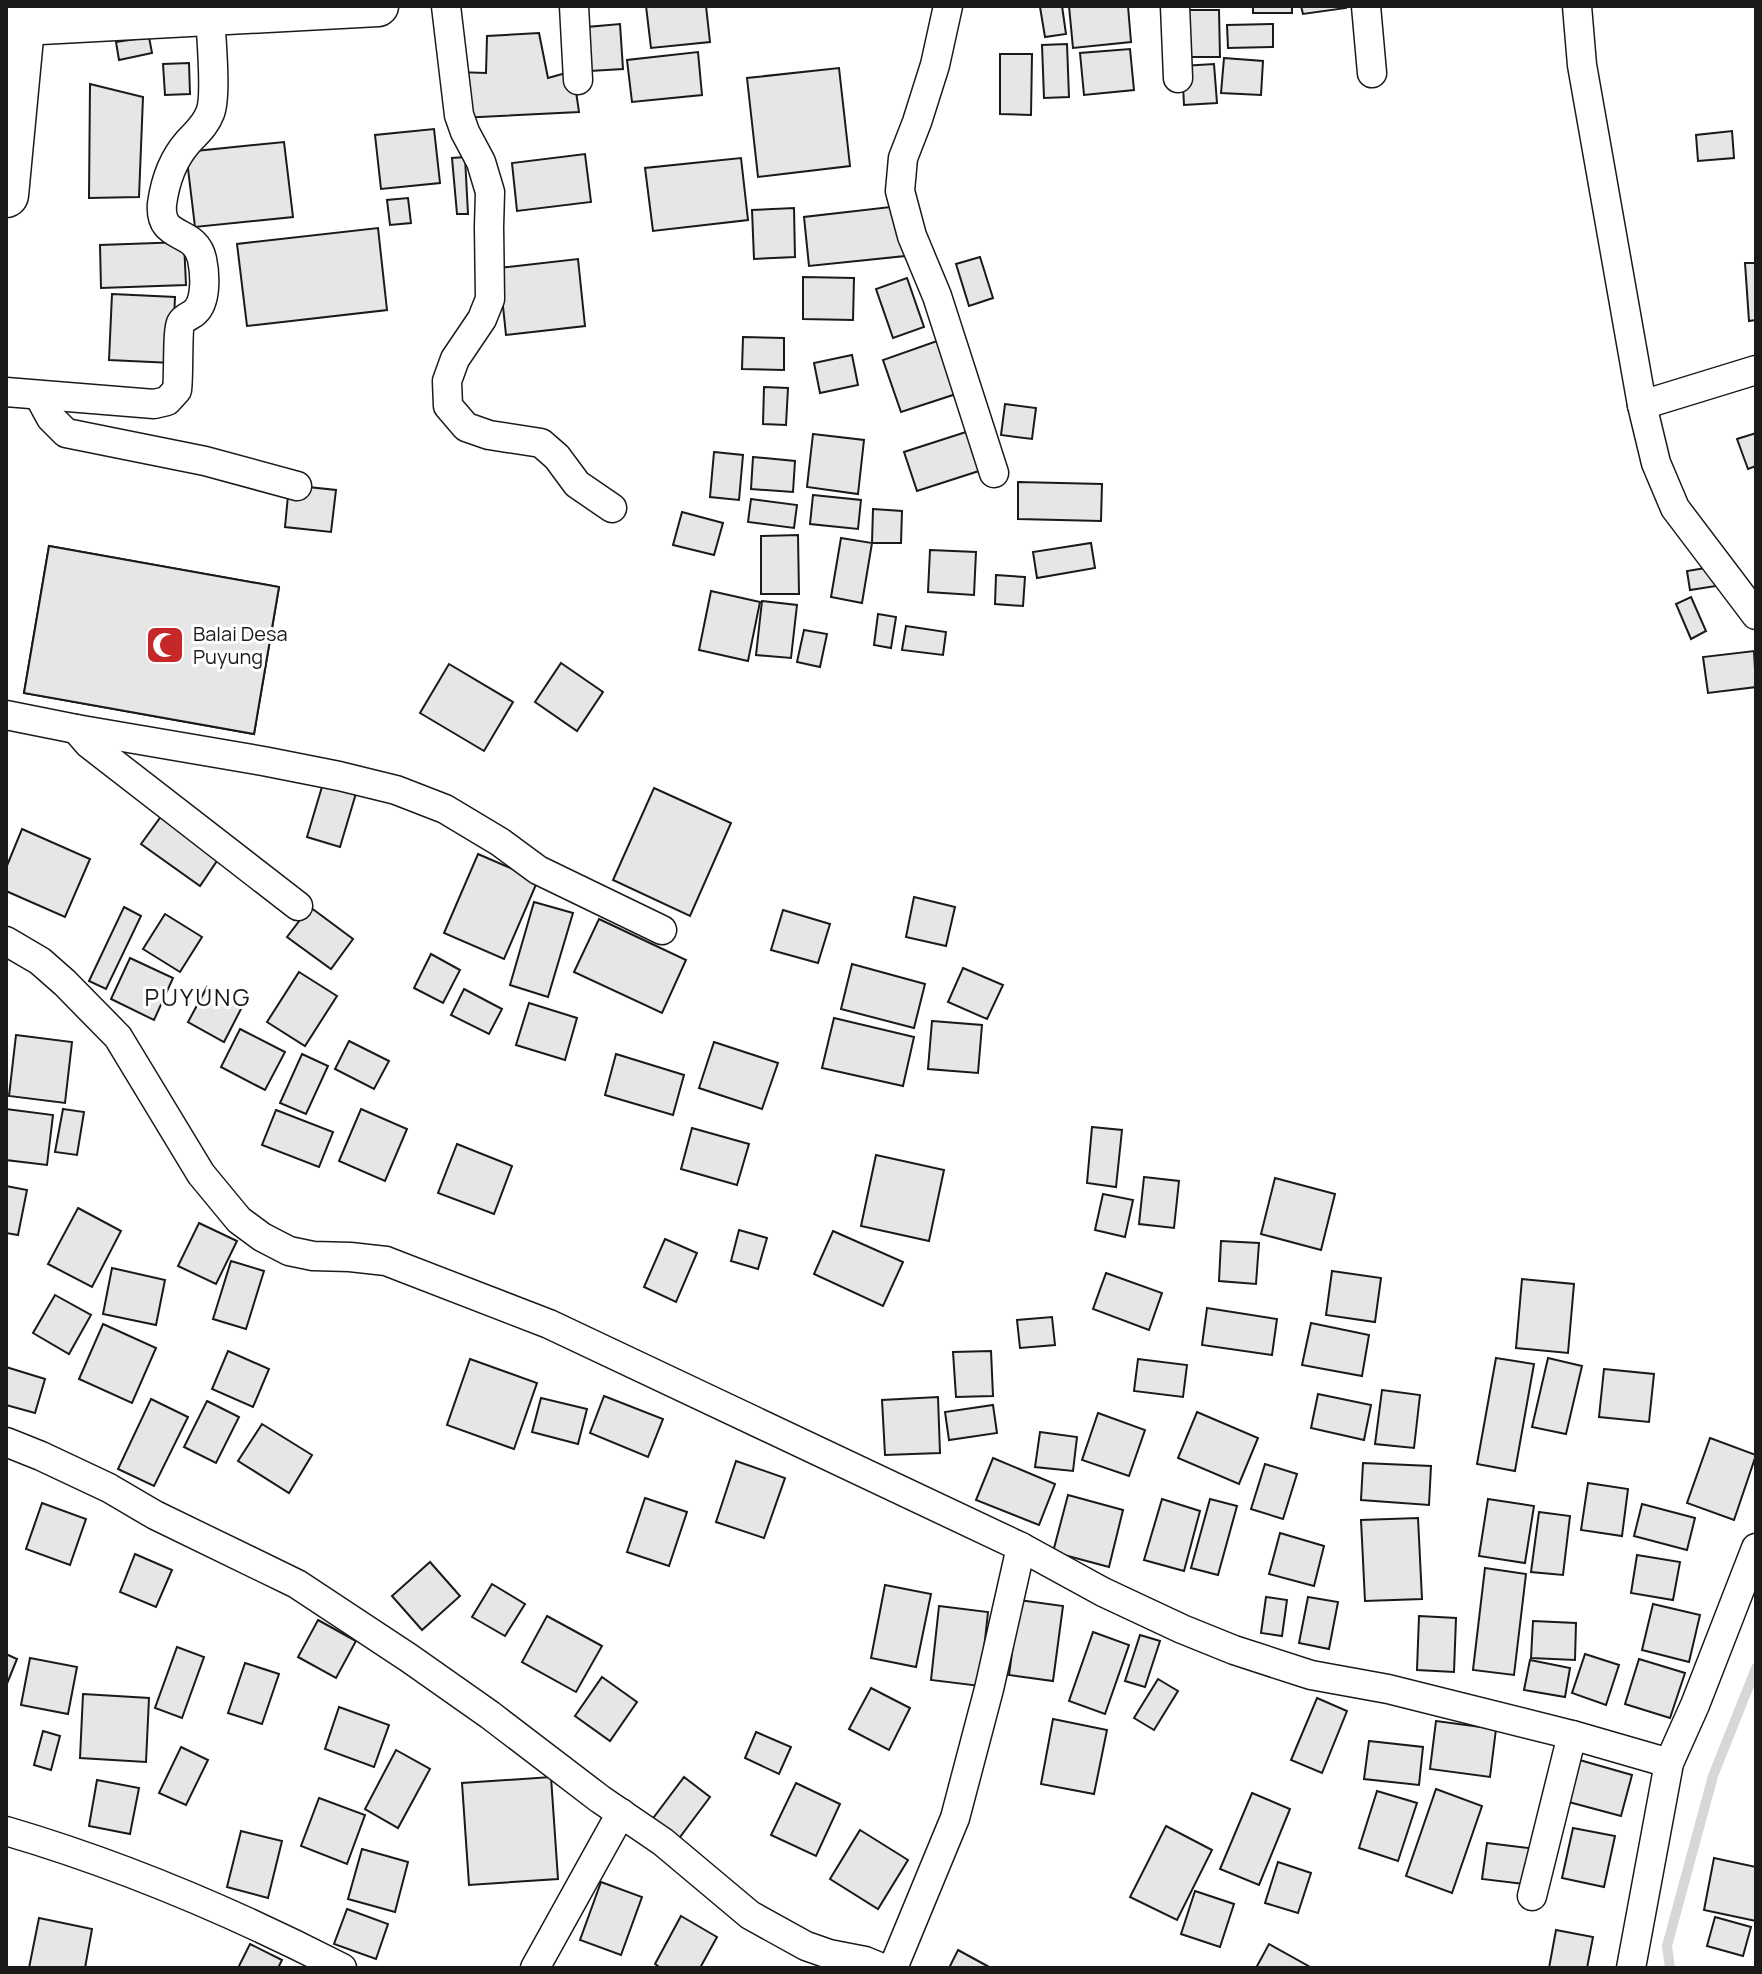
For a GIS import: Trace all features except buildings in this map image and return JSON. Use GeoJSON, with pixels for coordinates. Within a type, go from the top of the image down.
{"type":"FeatureCollection","features":[{"type":"Feature","properties":{"kind":"main road"},"geometry":{"type":"LineString","coordinates":[[6,195],[18,18],[210,15],[378,6]]}},
{"type":"Feature","properties":{"kind":"street"},"geometry":{"type":"LineString","coordinates":[[446,6],[459,115],[481,162],[490,192],[490,299],[482,319],[455,359],[447,381],[448,406],[466,427],[489,435],[541,443],[557,457],[577,484],[612,508]]}},
{"type":"Feature","properties":{"kind":"street"},"geometry":{"type":"LineString","coordinates":[[574,6],[578,80]]}},
{"type":"Feature","properties":{"kind":"street"},"geometry":{"type":"LineString","coordinates":[[948,6],[935,65],[903,158],[900,191],[912,236],[937,296],[994,473]]}},
{"type":"Feature","properties":{"kind":"street"},"geometry":{"type":"LineString","coordinates":[[1175,6],[1178,78]]}},
{"type":"Feature","properties":{"kind":"street"},"geometry":{"type":"LineString","coordinates":[[1366,6],[1372,73]]}},
{"type":"Feature","properties":{"kind":"street"},"geometry":{"type":"LineString","coordinates":[[1577,6],[1582,65],[1642,405],[1656,463],[1675,508],[1756,615]]}},
{"type":"Feature","properties":{"kind":"street"},"geometry":{"type":"LineString","coordinates":[[6,392],[154,404],[167,401],[177,390],[180,324],[200,306],[204,269],[195,244],[165,226],[162,208],[168,176],[176,158],[203,127],[212,110],[210,15]]}},
{"type":"Feature","properties":{"kind":"street"},"geometry":{"type":"LineString","coordinates":[[1642,405],[1756,370]]}},
{"type":"Feature","properties":{"kind":"street"},"geometry":{"type":"LineString","coordinates":[[39,396],[51,418],[66,433],[205,461],[297,486]]}},
{"type":"Feature","properties":{"kind":"street"},"geometry":{"type":"LineString","coordinates":[[6,715],[263,761],[396,790],[445,809],[500,842],[538,870],[662,930]]}},
{"type":"Feature","properties":{"kind":"street"},"geometry":{"type":"LineString","coordinates":[[76,729],[89,744],[298,906]]}},
{"type":"Feature","properties":{"kind":"street"},"geometry":{"type":"LineString","coordinates":[[6,941],[40,961],[118,1037],[201,1174],[239,1220],[289,1251],[386,1261],[549,1324],[1021,1547],[1103,1592],[1234,1650],[1311,1675],[1388,1689],[1669,1763]]}},
{"type":"Feature","properties":{"kind":"street"},"geometry":{"type":"LineString","coordinates":[[6,1442],[109,1488],[155,1515],[297,1584],[421,1666],[663,1842],[750,1915],[806,1946],[882,1968]]}},
{"type":"Feature","properties":{"kind":"street"},"geometry":{"type":"LineString","coordinates":[[893,1968],[955,1818],[989,1689],[1021,1547]]}},
{"type":"Feature","properties":{"kind":"street"},"geometry":{"type":"LineString","coordinates":[[1631,1968],[1669,1763],[1756,1548]]}},
{"type":"Feature","properties":{"kind":"street"},"geometry":{"type":"LineString","coordinates":[[1532,1896],[1572,1735]]}},
{"type":"Feature","properties":{"kind":"street"},"geometry":{"type":"LineString","coordinates":[[535,1968],[621,1813]]}},
{"type":"Feature","properties":{"kind":"street"},"geometry":{"type":"LineString","coordinates":[[6,1831],[115,1866],[179,1892],[342,1968]]}},
{"type":"Feature","properties":{"kind":"waterway"},"geometry":{"type":"LineString","coordinates":[[1670,1968],[1667,1946],[1713,1776],[1756,1668]]}},
{"type":"Feature","properties":{"kind":"place","name":"Balai Desa Puyung"},"geometry":{"type":"Point","coordinates":[165,645]}},
{"type":"Feature","properties":{"kind":"district","name":"PUYUNG"},"geometry":{"type":"Point","coordinates":[198,998]}}]}
